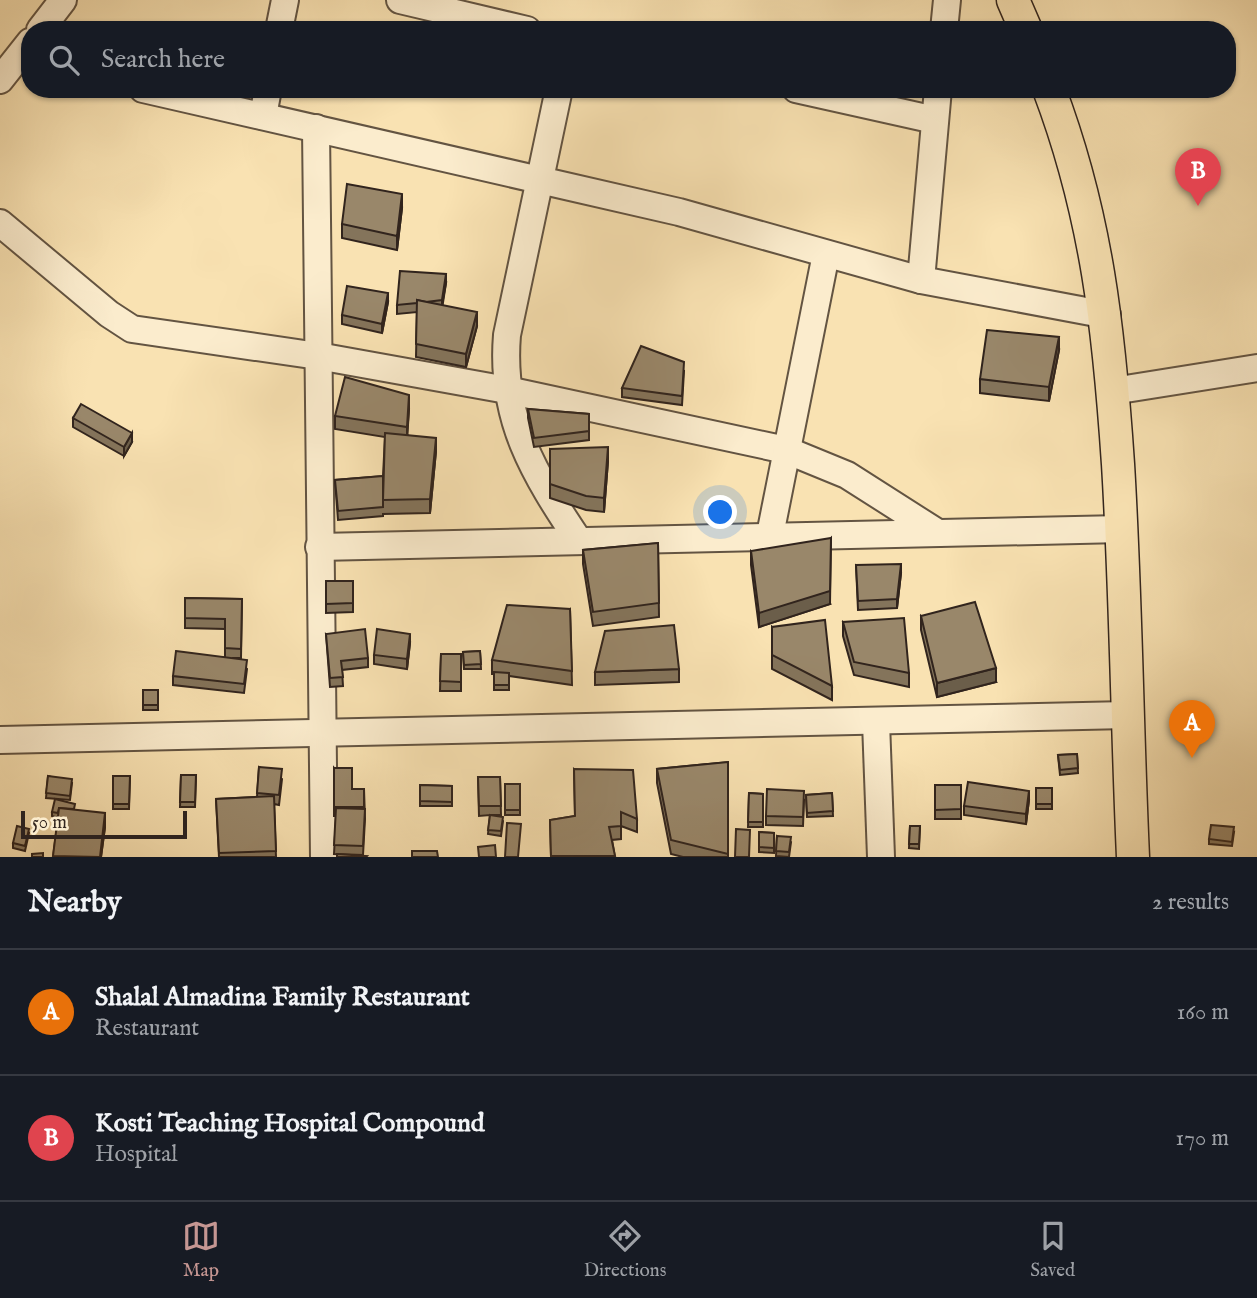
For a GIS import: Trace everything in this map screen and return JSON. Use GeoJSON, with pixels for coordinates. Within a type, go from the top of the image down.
{"type":"FeatureCollection","features":[{"type":"Feature","properties":{"kind":"main road"},"geometry":{"type":"LineString","coordinates":[[1013,0],[1022,21]]}},
{"type":"Feature","properties":{"kind":"main road"},"geometry":{"type":"LineString","coordinates":[[1052,98],[1094,238],[1107,315],[1122,529],[1133,857]]}},
{"type":"Feature","properties":{"kind":"street"},"geometry":{"type":"LineString","coordinates":[[47,21],[63,0]]}},
{"type":"Feature","properties":{"kind":"street"},"geometry":{"type":"LineString","coordinates":[[281,21],[285,0]]}},
{"type":"Feature","properties":{"kind":"street"},"geometry":{"type":"LineString","coordinates":[[404,0],[490,21]]}},
{"type":"Feature","properties":{"kind":"street"},"geometry":{"type":"LineString","coordinates":[[945,21],[947,0]]}},
{"type":"Feature","properties":{"kind":"street"},"geometry":{"type":"LineString","coordinates":[[183,98],[540,178],[728,225],[921,280],[1107,315]]}},
{"type":"Feature","properties":{"kind":"street"},"geometry":{"type":"LineString","coordinates":[[263,116],[266,98]]}},
{"type":"Feature","properties":{"kind":"street"},"geometry":{"type":"LineString","coordinates":[[557,98],[507,335],[508,390],[528,462],[579,541]]}},
{"type":"Feature","properties":{"kind":"street"},"geometry":{"type":"LineString","coordinates":[[836,98],[935,120]]}},
{"type":"Feature","properties":{"kind":"street"},"geometry":{"type":"LineString","coordinates":[[921,280],[937,98]]}},
{"type":"Feature","properties":{"kind":"street"},"geometry":{"type":"LineString","coordinates":[[316,128],[324,857]]}},
{"type":"Feature","properties":{"kind":"street"},"geometry":{"type":"LineString","coordinates":[[0,223],[109,314],[132,329],[318,356],[508,390],[786,450],[847,475],[938,534]]}},
{"type":"Feature","properties":{"kind":"street"},"geometry":{"type":"LineString","coordinates":[[771,535],[826,254]]}},
{"type":"Feature","properties":{"kind":"street"},"geometry":{"type":"LineString","coordinates":[[1113,391],[1257,368]]}},
{"type":"Feature","properties":{"kind":"street"},"geometry":{"type":"LineString","coordinates":[[319,547],[1122,529]]}},
{"type":"Feature","properties":{"kind":"street"},"geometry":{"type":"LineString","coordinates":[[0,740],[1127,715]]}},
{"type":"Feature","properties":{"kind":"street"},"geometry":{"type":"LineString","coordinates":[[876,722],[881,857]]}},
{"type":"Feature","properties":{"kind":"building"},"geometry":{"type":"Polygon","coordinates":[[[347,184],[402,194],[397,236],[342,224],[347,184]]]}},
{"type":"Feature","properties":{"kind":"building"},"geometry":{"type":"Polygon","coordinates":[[[400,271],[446,274],[442,300],[417,300],[417,303],[397,305],[400,271]]]}},
{"type":"Feature","properties":{"kind":"building"},"geometry":{"type":"Polygon","coordinates":[[[347,286],[388,293],[382,324],[342,315],[347,286]]]}},
{"type":"Feature","properties":{"kind":"building"},"geometry":{"type":"Polygon","coordinates":[[[417,300],[477,312],[466,354],[416,344],[417,300]]]}},
{"type":"Feature","properties":{"kind":"building"},"geometry":{"type":"Polygon","coordinates":[[[987,330],[1059,337],[1049,387],[980,379],[987,330]]]}},
{"type":"Feature","properties":{"kind":"building"},"geometry":{"type":"Polygon","coordinates":[[[641,346],[684,362],[682,396],[622,388],[641,346]]]}},
{"type":"Feature","properties":{"kind":"building"},"geometry":{"type":"Polygon","coordinates":[[[345,377],[409,395],[407,427],[335,416],[345,377]]]}},
{"type":"Feature","properties":{"kind":"building"},"geometry":{"type":"Polygon","coordinates":[[[81,404],[132,433],[124,447],[73,418],[81,404]]]}},
{"type":"Feature","properties":{"kind":"building"},"geometry":{"type":"Polygon","coordinates":[[[528,409],[589,414],[589,431],[534,438],[528,409]]]}},
{"type":"Feature","properties":{"kind":"building"},"geometry":{"type":"Polygon","coordinates":[[[385,433],[436,438],[430,499],[383,500],[385,433]]]}},
{"type":"Feature","properties":{"kind":"building"},"geometry":{"type":"Polygon","coordinates":[[[608,447],[604,498],[586,496],[550,484],[550,449],[608,447]]]}},
{"type":"Feature","properties":{"kind":"building"},"geometry":{"type":"Polygon","coordinates":[[[383,476],[383,507],[338,511],[335,480],[383,476]]]}},
{"type":"Feature","properties":{"kind":"building"},"geometry":{"type":"Polygon","coordinates":[[[831,538],[830,591],[759,613],[751,551],[831,538]]]}},
{"type":"Feature","properties":{"kind":"building"},"geometry":{"type":"Polygon","coordinates":[[[658,543],[659,603],[593,612],[583,550],[658,543]]]}},
{"type":"Feature","properties":{"kind":"building"},"geometry":{"type":"Polygon","coordinates":[[[901,564],[897,599],[858,601],[856,565],[901,564]]]}},
{"type":"Feature","properties":{"kind":"building"},"geometry":{"type":"Polygon","coordinates":[[[326,581],[353,581],[353,603],[326,604],[326,581]]]}},
{"type":"Feature","properties":{"kind":"building"},"geometry":{"type":"Polygon","coordinates":[[[185,598],[242,599],[241,649],[225,648],[225,619],[185,618],[185,598]]]}},
{"type":"Feature","properties":{"kind":"building"},"geometry":{"type":"Polygon","coordinates":[[[975,602],[996,668],[937,683],[921,616],[975,602]]]}},
{"type":"Feature","properties":{"kind":"building"},"geometry":{"type":"Polygon","coordinates":[[[507,605],[570,609],[572,671],[492,660],[507,605]]]}},
{"type":"Feature","properties":{"kind":"building"},"geometry":{"type":"Polygon","coordinates":[[[904,618],[909,673],[854,662],[843,622],[904,618]]]}},
{"type":"Feature","properties":{"kind":"building"},"geometry":{"type":"Polygon","coordinates":[[[825,620],[832,686],[772,655],[772,627],[825,620]]]}},
{"type":"Feature","properties":{"kind":"building"},"geometry":{"type":"Polygon","coordinates":[[[674,625],[679,669],[595,672],[605,631],[674,625]]]}},
{"type":"Feature","properties":{"kind":"building"},"geometry":{"type":"Polygon","coordinates":[[[365,629],[368,658],[341,661],[343,677],[330,678],[326,634],[365,629]]]}},
{"type":"Feature","properties":{"kind":"building"},"geometry":{"type":"Polygon","coordinates":[[[377,629],[410,634],[407,659],[374,655],[377,629]]]}},
{"type":"Feature","properties":{"kind":"building"},"geometry":{"type":"Polygon","coordinates":[[[176,651],[247,660],[244,684],[173,676],[176,651]]]}},
{"type":"Feature","properties":{"kind":"building"},"geometry":{"type":"Polygon","coordinates":[[[480,651],[481,664],[464,665],[463,652],[480,651]]]}},
{"type":"Feature","properties":{"kind":"building"},"geometry":{"type":"Polygon","coordinates":[[[441,654],[461,654],[461,682],[440,681],[441,654]]]}},
{"type":"Feature","properties":{"kind":"building"},"geometry":{"type":"Polygon","coordinates":[[[494,672],[509,673],[509,685],[494,685],[494,672]]]}},
{"type":"Feature","properties":{"kind":"building"},"geometry":{"type":"Polygon","coordinates":[[[143,690],[158,690],[158,705],[143,705],[143,690]]]}},
{"type":"Feature","properties":{"kind":"building"},"geometry":{"type":"Polygon","coordinates":[[[1077,754],[1078,768],[1060,770],[1058,755],[1077,754]]]}},
{"type":"Feature","properties":{"kind":"building"},"geometry":{"type":"Polygon","coordinates":[[[728,762],[728,854],[671,840],[657,769],[728,762]]]}},
{"type":"Feature","properties":{"kind":"building"},"geometry":{"type":"Polygon","coordinates":[[[259,767],[282,769],[279,795],[257,793],[259,767]]]}},
{"type":"Feature","properties":{"kind":"building"},"geometry":{"type":"Polygon","coordinates":[[[334,768],[352,768],[352,789],[364,789],[364,807],[334,807],[334,768]]]}},
{"type":"Feature","properties":{"kind":"building"},"geometry":{"type":"Polygon","coordinates":[[[574,769],[633,770],[637,819],[621,812],[621,826],[609,827],[615,856],[551,856],[550,820],[575,816],[574,769]]]}},
{"type":"Feature","properties":{"kind":"building"},"geometry":{"type":"Polygon","coordinates":[[[181,775],[196,775],[195,802],[180,802],[181,775]]]}},
{"type":"Feature","properties":{"kind":"building"},"geometry":{"type":"Polygon","coordinates":[[[48,776],[72,779],[70,796],[46,793],[48,776]]]}},
{"type":"Feature","properties":{"kind":"building"},"geometry":{"type":"Polygon","coordinates":[[[113,776],[130,776],[129,804],[113,804],[113,776]]]}},
{"type":"Feature","properties":{"kind":"building"},"geometry":{"type":"Polygon","coordinates":[[[478,777],[500,777],[501,806],[479,806],[478,777]]]}},
{"type":"Feature","properties":{"kind":"building"},"geometry":{"type":"Polygon","coordinates":[[[968,782],[1029,791],[1026,814],[964,806],[968,782]]]}},
{"type":"Feature","properties":{"kind":"building"},"geometry":{"type":"Polygon","coordinates":[[[505,784],[520,784],[520,810],[505,810],[505,784]]]}},
{"type":"Feature","properties":{"kind":"building"},"geometry":{"type":"Polygon","coordinates":[[[420,785],[452,786],[452,802],[420,801],[420,785]]]}},
{"type":"Feature","properties":{"kind":"building"},"geometry":{"type":"Polygon","coordinates":[[[935,785],[961,785],[961,809],[935,810],[935,785]]]}},
{"type":"Feature","properties":{"kind":"building"},"geometry":{"type":"Polygon","coordinates":[[[1036,788],[1052,788],[1052,804],[1036,804],[1036,788]]]}},
{"type":"Feature","properties":{"kind":"building"},"geometry":{"type":"Polygon","coordinates":[[[767,789],[804,791],[803,817],[766,816],[767,789]]]}},
{"type":"Feature","properties":{"kind":"building"},"geometry":{"type":"Polygon","coordinates":[[[749,793],[763,794],[763,822],[748,822],[749,793]]]}},
{"type":"Feature","properties":{"kind":"building"},"geometry":{"type":"Polygon","coordinates":[[[832,793],[833,811],[807,813],[806,795],[832,793]]]}},
{"type":"Feature","properties":{"kind":"building"},"geometry":{"type":"Polygon","coordinates":[[[274,796],[276,851],[219,853],[216,799],[274,796]]]}},
{"type":"Feature","properties":{"kind":"building"},"geometry":{"type":"Polygon","coordinates":[[[55,799],[75,804],[74,809],[59,808],[58,813],[52,812],[55,799]]]}},
{"type":"Feature","properties":{"kind":"building"},"geometry":{"type":"Polygon","coordinates":[[[59,808],[105,813],[100,857],[53,856],[59,808]]]}},
{"type":"Feature","properties":{"kind":"building"},"geometry":{"type":"Polygon","coordinates":[[[336,808],[365,809],[363,846],[334,845],[336,808]]]}},
{"type":"Feature","properties":{"kind":"building"},"geometry":{"type":"Polygon","coordinates":[[[490,815],[503,817],[501,831],[488,830],[490,815]]]}},
{"type":"Feature","properties":{"kind":"building"},"geometry":{"type":"Polygon","coordinates":[[[507,823],[521,824],[518,857],[505,857],[507,823]]]}},
{"type":"Feature","properties":{"kind":"building"},"geometry":{"type":"Polygon","coordinates":[[[1211,825],[1234,827],[1232,842],[1209,839],[1211,825]]]}},
{"type":"Feature","properties":{"kind":"building"},"geometry":{"type":"Polygon","coordinates":[[[17,826],[29,829],[25,846],[13,843],[17,826]]]}},
{"type":"Feature","properties":{"kind":"building"},"geometry":{"type":"Polygon","coordinates":[[[910,826],[920,826],[919,844],[909,844],[910,826]]]}},
{"type":"Feature","properties":{"kind":"building"},"geometry":{"type":"Polygon","coordinates":[[[736,829],[750,830],[749,857],[735,857],[736,829]]]}},
{"type":"Feature","properties":{"kind":"building"},"geometry":{"type":"Polygon","coordinates":[[[759,832],[774,833],[774,848],[759,847],[759,832]]]}},
{"type":"Feature","properties":{"kind":"building"},"geometry":{"type":"Polygon","coordinates":[[[777,836],[791,837],[789,852],[776,851],[777,836]]]}},
{"type":"Feature","properties":{"kind":"building"},"geometry":{"type":"Polygon","coordinates":[[[495,845],[496,857],[479,857],[478,847],[495,845]]]}},
{"type":"Feature","properties":{"kind":"building"},"geometry":{"type":"Polygon","coordinates":[[[412,851],[437,851],[438,857],[412,857],[412,851]]]}},
{"type":"Feature","properties":{"kind":"building"},"geometry":{"type":"Polygon","coordinates":[[[43,853],[43,857],[32,857],[32,854],[43,853]]]}},
{"type":"Feature","properties":{"kind":"building"},"geometry":{"type":"Polygon","coordinates":[[[337,854],[367,856],[337,857],[337,854]]]}},
{"type":"Feature","properties":{"kind":"place","name":"Kosti Teaching Hospital Compound"},"geometry":{"type":"Point","coordinates":[1198,206]}},
{"type":"Feature","properties":{"kind":"place","name":"Shalal Almadina Family Restaurant"},"geometry":{"type":"Point","coordinates":[1192,758]}}]}
